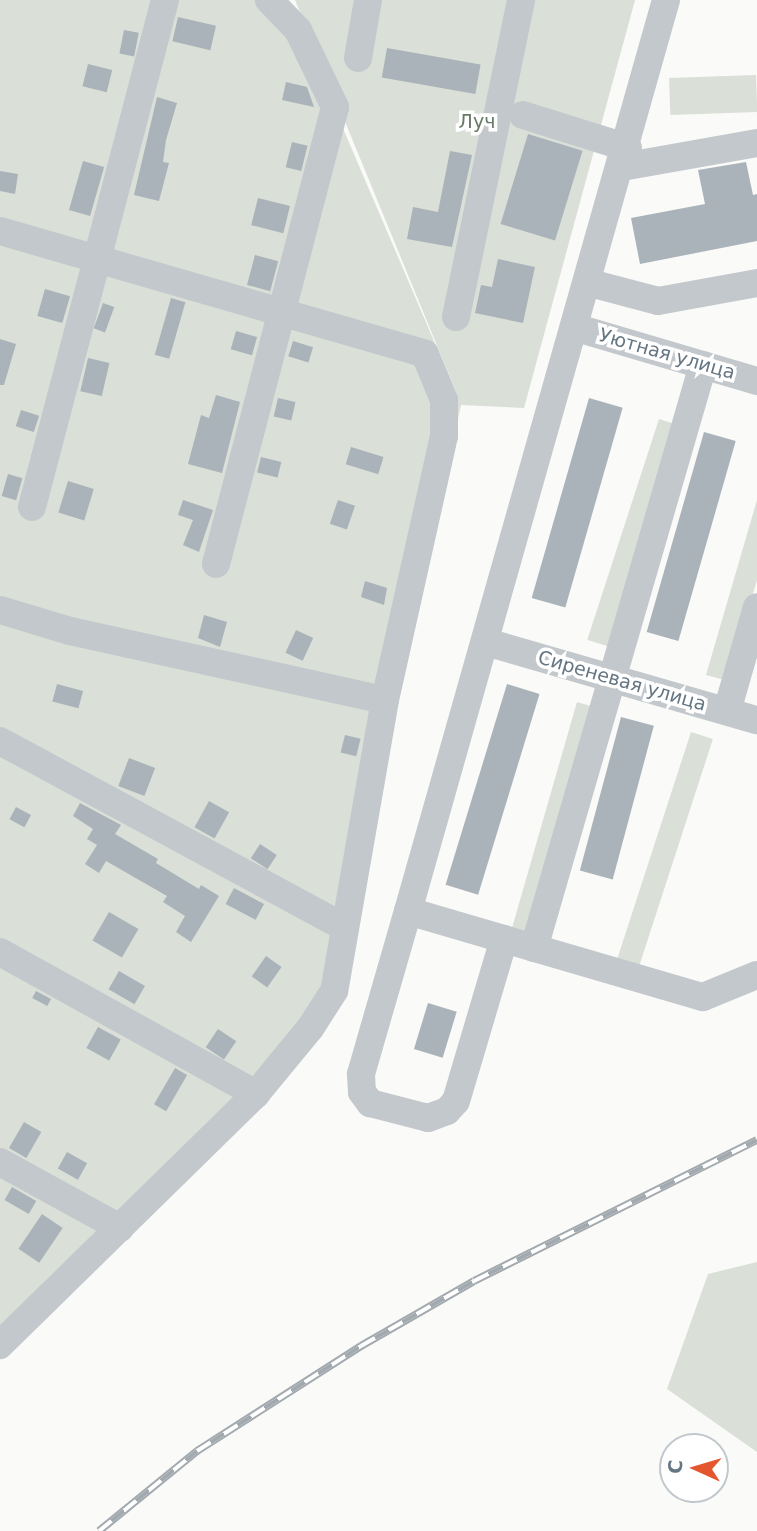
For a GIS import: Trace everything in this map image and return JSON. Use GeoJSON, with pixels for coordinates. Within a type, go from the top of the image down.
{"type":"FeatureCollection","features":[{"type":"Feature","properties":{"kind":"street"},"geometry":{"type":"LineString","coordinates":[[32,507],[93,261],[165,0]]}},
{"type":"Feature","properties":{"kind":"street"},"geometry":{"type":"LineString","coordinates":[[216,564],[335,107],[298,30],[269,0]]}},
{"type":"Feature","properties":{"kind":"street"},"geometry":{"type":"LineString","coordinates":[[358,58],[368,0]]}},
{"type":"Feature","properties":{"kind":"street"},"geometry":{"type":"LineString","coordinates":[[456,317],[522,0]]}},
{"type":"Feature","properties":{"kind":"street"},"geometry":{"type":"LineString","coordinates":[[503,939],[456,1101],[438,1116],[408,1114],[370,1103],[360,1085],[590,284],[667,0]]}},
{"type":"Feature","properties":{"kind":"street"},"geometry":{"type":"LineString","coordinates":[[523,115],[625,158],[757,143]]}},
{"type":"Feature","properties":{"kind":"street"},"geometry":{"type":"LineString","coordinates":[[0,231],[93,261],[425,354],[444,400],[444,436],[385,700],[334,991],[311,1027],[256,1094],[0,1345]]}},
{"type":"Feature","properties":{"kind":"street"},"geometry":{"type":"LineString","coordinates":[[590,284],[658,301],[757,283]]}},
{"type":"Feature","properties":{"kind":"street","name":"Уютная улица"},"geometry":{"type":"LineString","coordinates":[[577,328],[757,381]]}},
{"type":"Feature","properties":{"kind":"street"},"geometry":{"type":"LineString","coordinates":[[534,948],[703,365]]}},
{"type":"Feature","properties":{"kind":"street"},"geometry":{"type":"LineString","coordinates":[[727,711],[757,607]]}},
{"type":"Feature","properties":{"kind":"street"},"geometry":{"type":"LineString","coordinates":[[0,610],[69,631],[385,700]]}},
{"type":"Feature","properties":{"kind":"street","name":"Сиреневая улица"},"geometry":{"type":"LineString","coordinates":[[486,642],[757,720]]}},
{"type":"Feature","properties":{"kind":"street"},"geometry":{"type":"LineString","coordinates":[[0,741],[344,928]]}},
{"type":"Feature","properties":{"kind":"street"},"geometry":{"type":"LineString","coordinates":[[408,911],[703,997],[757,975]]}},
{"type":"Feature","properties":{"kind":"street"},"geometry":{"type":"LineString","coordinates":[[0,953],[256,1094]]}},
{"type":"Feature","properties":{"kind":"street"},"geometry":{"type":"LineString","coordinates":[[0,1162],[120,1228]]}},
{"type":"Feature","properties":{"kind":"green space","name":"Луч"},"geometry":{"type":"Polygon","coordinates":[[[0,0],[288,0],[461,404],[295,0],[635,0],[524,408],[461,405],[329,1001],[0,1358],[0,0]]]}},
{"type":"Feature","properties":{"kind":"green space"},"geometry":{"type":"Polygon","coordinates":[[[756,75],[757,112],[670,115],[669,78],[756,75]]]}},
{"type":"Feature","properties":{"kind":"green space"},"geometry":{"type":"Polygon","coordinates":[[[659,419],[681,426],[609,647],[587,640],[659,419]]]}},
{"type":"Feature","properties":{"kind":"green space"},"geometry":{"type":"Polygon","coordinates":[[[757,500],[757,580],[728,681],[706,675],[757,500]]]}},
{"type":"Feature","properties":{"kind":"green space"},"geometry":{"type":"Polygon","coordinates":[[[577,702],[597,708],[528,933],[512,928],[577,702]]]}},
{"type":"Feature","properties":{"kind":"green space"},"geometry":{"type":"Polygon","coordinates":[[[691,732],[713,739],[639,965],[617,958],[691,732]]]}},
{"type":"Feature","properties":{"kind":"green space"},"geometry":{"type":"Polygon","coordinates":[[[757,1262],[757,1452],[667,1389],[708,1274],[757,1262]]]}},
{"type":"Feature","properties":{"kind":"building"},"geometry":{"type":"Polygon","coordinates":[[[178,17],[216,26],[210,50],[172,41],[178,17]]]}},
{"type":"Feature","properties":{"kind":"building"},"geometry":{"type":"Polygon","coordinates":[[[124,30],[139,33],[134,56],[119,54],[124,30]]]}},
{"type":"Feature","properties":{"kind":"building"},"geometry":{"type":"Polygon","coordinates":[[[387,48],[481,64],[475,94],[382,78],[387,48]]]}},
{"type":"Feature","properties":{"kind":"building"},"geometry":{"type":"Polygon","coordinates":[[[88,64],[112,70],[107,92],[82,86],[88,64]]]}},
{"type":"Feature","properties":{"kind":"building"},"geometry":{"type":"Polygon","coordinates":[[[286,82],[307,87],[314,107],[282,100],[286,82]]]}},
{"type":"Feature","properties":{"kind":"building"},"geometry":{"type":"Polygon","coordinates":[[[157,97],[177,103],[166,140],[163,162],[169,163],[159,201],[134,195],[157,97]]]}},
{"type":"Feature","properties":{"kind":"building"},"geometry":{"type":"Polygon","coordinates":[[[528,134],[583,151],[555,241],[501,224],[528,134]]]}},
{"type":"Feature","properties":{"kind":"building"},"geometry":{"type":"Polygon","coordinates":[[[292,142],[308,146],[301,171],[286,167],[292,142]]]}},
{"type":"Feature","properties":{"kind":"building"},"geometry":{"type":"Polygon","coordinates":[[[450,151],[472,155],[452,247],[407,239],[413,207],[438,212],[450,151]]]}},
{"type":"Feature","properties":{"kind":"building"},"geometry":{"type":"Polygon","coordinates":[[[83,161],[104,167],[90,216],[69,210],[83,161]]]}},
{"type":"Feature","properties":{"kind":"building"},"geometry":{"type":"Polygon","coordinates":[[[746,162],[753,195],[757,194],[757,241],[640,264],[631,218],[705,204],[698,170],[746,162]]]}},
{"type":"Feature","properties":{"kind":"building"},"geometry":{"type":"Polygon","coordinates":[[[0,171],[18,174],[15,194],[0,191],[0,171]]]}},
{"type":"Feature","properties":{"kind":"building"},"geometry":{"type":"Polygon","coordinates":[[[258,198],[290,206],[283,233],[251,225],[258,198]]]}},
{"type":"Feature","properties":{"kind":"building"},"geometry":{"type":"Polygon","coordinates":[[[255,255],[278,261],[270,291],[247,285],[255,255]]]}},
{"type":"Feature","properties":{"kind":"building"},"geometry":{"type":"Polygon","coordinates":[[[498,259],[535,267],[523,323],[475,313],[481,285],[492,287],[498,259]]]}},
{"type":"Feature","properties":{"kind":"building"},"geometry":{"type":"Polygon","coordinates":[[[45,289],[70,296],[62,323],[37,316],[45,289]]]}},
{"type":"Feature","properties":{"kind":"building"},"geometry":{"type":"Polygon","coordinates":[[[171,298],[185,302],[169,359],[155,355],[171,298]]]}},
{"type":"Feature","properties":{"kind":"building"},"geometry":{"type":"Polygon","coordinates":[[[103,303],[114,307],[105,332],[94,328],[103,303]]]}},
{"type":"Feature","properties":{"kind":"building"},"geometry":{"type":"Polygon","coordinates":[[[236,331],[257,337],[252,355],[231,349],[236,331]]]}},
{"type":"Feature","properties":{"kind":"building"},"geometry":{"type":"Polygon","coordinates":[[[0,339],[16,344],[4,385],[0,385],[0,339]]]}},
{"type":"Feature","properties":{"kind":"building"},"geometry":{"type":"Polygon","coordinates":[[[293,341],[313,347],[308,362],[288,356],[293,341]]]}},
{"type":"Feature","properties":{"kind":"building"},"geometry":{"type":"Polygon","coordinates":[[[88,358],[109,363],[102,396],[80,391],[88,358]]]}},
{"type":"Feature","properties":{"kind":"building"},"geometry":{"type":"Polygon","coordinates":[[[216,395],[240,402],[222,473],[188,464],[201,415],[209,418],[216,395]]]}},
{"type":"Feature","properties":{"kind":"building"},"geometry":{"type":"Polygon","coordinates":[[[278,398],[296,402],[291,421],[274,417],[278,398]]]}},
{"type":"Feature","properties":{"kind":"building"},"geometry":{"type":"Polygon","coordinates":[[[589,398],[623,408],[565,608],[532,598],[589,398]]]}},
{"type":"Feature","properties":{"kind":"building"},"geometry":{"type":"Polygon","coordinates":[[[21,410],[39,416],[34,432],[16,426],[21,410]]]}},
{"type":"Feature","properties":{"kind":"building"},"geometry":{"type":"Polygon","coordinates":[[[704,432],[736,441],[678,641],[647,632],[704,432]]]}},
{"type":"Feature","properties":{"kind":"building"},"geometry":{"type":"Polygon","coordinates":[[[351,447],[384,457],[378,474],[346,464],[351,447]]]}},
{"type":"Feature","properties":{"kind":"building"},"geometry":{"type":"Polygon","coordinates":[[[261,457],[281,462],[278,478],[257,473],[261,457]]]}},
{"type":"Feature","properties":{"kind":"building"},"geometry":{"type":"Polygon","coordinates":[[[8,474],[22,478],[16,500],[2,496],[8,474]]]}},
{"type":"Feature","properties":{"kind":"building"},"geometry":{"type":"Polygon","coordinates":[[[68,481],[94,489],[84,520],[58,513],[68,481]]]}},
{"type":"Feature","properties":{"kind":"building"},"geometry":{"type":"Polygon","coordinates":[[[183,500],[213,510],[199,552],[183,545],[193,520],[178,515],[183,500]]]}},
{"type":"Feature","properties":{"kind":"building"},"geometry":{"type":"Polygon","coordinates":[[[338,500],[355,506],[347,529],[330,524],[338,500]]]}},
{"type":"Feature","properties":{"kind":"building"},"geometry":{"type":"Polygon","coordinates":[[[365,581],[387,588],[384,605],[361,597],[365,581]]]}},
{"type":"Feature","properties":{"kind":"building"},"geometry":{"type":"Polygon","coordinates":[[[204,615],[227,622],[220,647],[198,638],[204,615]]]}},
{"type":"Feature","properties":{"kind":"building"},"geometry":{"type":"Polygon","coordinates":[[[296,630],[313,638],[303,661],[285,653],[296,630]]]}},
{"type":"Feature","properties":{"kind":"building"},"geometry":{"type":"Polygon","coordinates":[[[57,684],[83,691],[78,708],[52,701],[57,684]]]}},
{"type":"Feature","properties":{"kind":"building"},"geometry":{"type":"Polygon","coordinates":[[[507,684],[540,694],[478,895],[446,885],[507,684]]]}},
{"type":"Feature","properties":{"kind":"building"},"geometry":{"type":"Polygon","coordinates":[[[621,717],[654,726],[613,879],[580,871],[621,717]]]}},
{"type":"Feature","properties":{"kind":"building"},"geometry":{"type":"Polygon","coordinates":[[[345,735],[361,739],[356,756],[341,752],[345,735]]]}},
{"type":"Feature","properties":{"kind":"building"},"geometry":{"type":"Polygon","coordinates":[[[129,758],[155,768],[144,796],[118,786],[129,758]]]}},
{"type":"Feature","properties":{"kind":"building"},"geometry":{"type":"Polygon","coordinates":[[[209,801],[229,812],[215,838],[194,827],[209,801]]]}},
{"type":"Feature","properties":{"kind":"building"},"geometry":{"type":"Polygon","coordinates":[[[80,803],[121,825],[115,834],[158,859],[156,863],[199,889],[201,885],[219,896],[191,942],[176,932],[185,916],[163,902],[167,896],[106,861],[99,873],[85,864],[97,845],[87,839],[93,829],[73,816],[80,803]]]}},
{"type":"Feature","properties":{"kind":"building"},"geometry":{"type":"Polygon","coordinates":[[[16,807],[31,815],[24,827],[9,819],[16,807]]]}},
{"type":"Feature","properties":{"kind":"building"},"geometry":{"type":"Polygon","coordinates":[[[260,844],[277,855],[268,869],[251,858],[260,844]]]}},
{"type":"Feature","properties":{"kind":"building"},"geometry":{"type":"Polygon","coordinates":[[[234,888],[264,904],[256,920],[226,904],[234,888]]]}},
{"type":"Feature","properties":{"kind":"building"},"geometry":{"type":"Polygon","coordinates":[[[109,912],[138,929],[122,958],[92,941],[109,912]]]}},
{"type":"Feature","properties":{"kind":"building"},"geometry":{"type":"Polygon","coordinates":[[[266,956],[282,967],[267,987],[252,976],[266,956]]]}},
{"type":"Feature","properties":{"kind":"building"},"geometry":{"type":"Polygon","coordinates":[[[119,971],[145,986],[134,1004],[108,989],[119,971]]]}},
{"type":"Feature","properties":{"kind":"building"},"geometry":{"type":"Polygon","coordinates":[[[36,991],[51,999],[47,1006],[32,998],[36,991]]]}},
{"type":"Feature","properties":{"kind":"building"},"geometry":{"type":"Polygon","coordinates":[[[428,1003],[457,1012],[443,1058],[414,1049],[428,1003]]]}},
{"type":"Feature","properties":{"kind":"building"},"geometry":{"type":"Polygon","coordinates":[[[98,1027],[121,1040],[109,1061],[86,1048],[98,1027]]]}},
{"type":"Feature","properties":{"kind":"building"},"geometry":{"type":"Polygon","coordinates":[[[218,1029],[236,1041],[224,1060],[206,1047],[218,1029]]]}},
{"type":"Feature","properties":{"kind":"building"},"geometry":{"type":"Polygon","coordinates":[[[175,1068],[187,1075],[166,1111],[154,1104],[175,1068]]]}},
{"type":"Feature","properties":{"kind":"building"},"geometry":{"type":"Polygon","coordinates":[[[24,1122],[41,1132],[26,1158],[9,1148],[24,1122]]]}},
{"type":"Feature","properties":{"kind":"building"},"geometry":{"type":"Polygon","coordinates":[[[67,1152],[87,1163],[78,1180],[58,1169],[67,1152]]]}},
{"type":"Feature","properties":{"kind":"building"},"geometry":{"type":"Polygon","coordinates":[[[12,1187],[36,1201],[29,1214],[4,1200],[12,1187]]]}},
{"type":"Feature","properties":{"kind":"building"},"geometry":{"type":"Polygon","coordinates":[[[42,1214],[63,1228],[39,1263],[19,1249],[42,1214]]]}},
{"type":"Feature","properties":{"kind":"railway"},"geometry":{"type":"LineString","coordinates":[[99,1531],[197,1451],[361,1346],[474,1281],[757,1140]]}}]}
